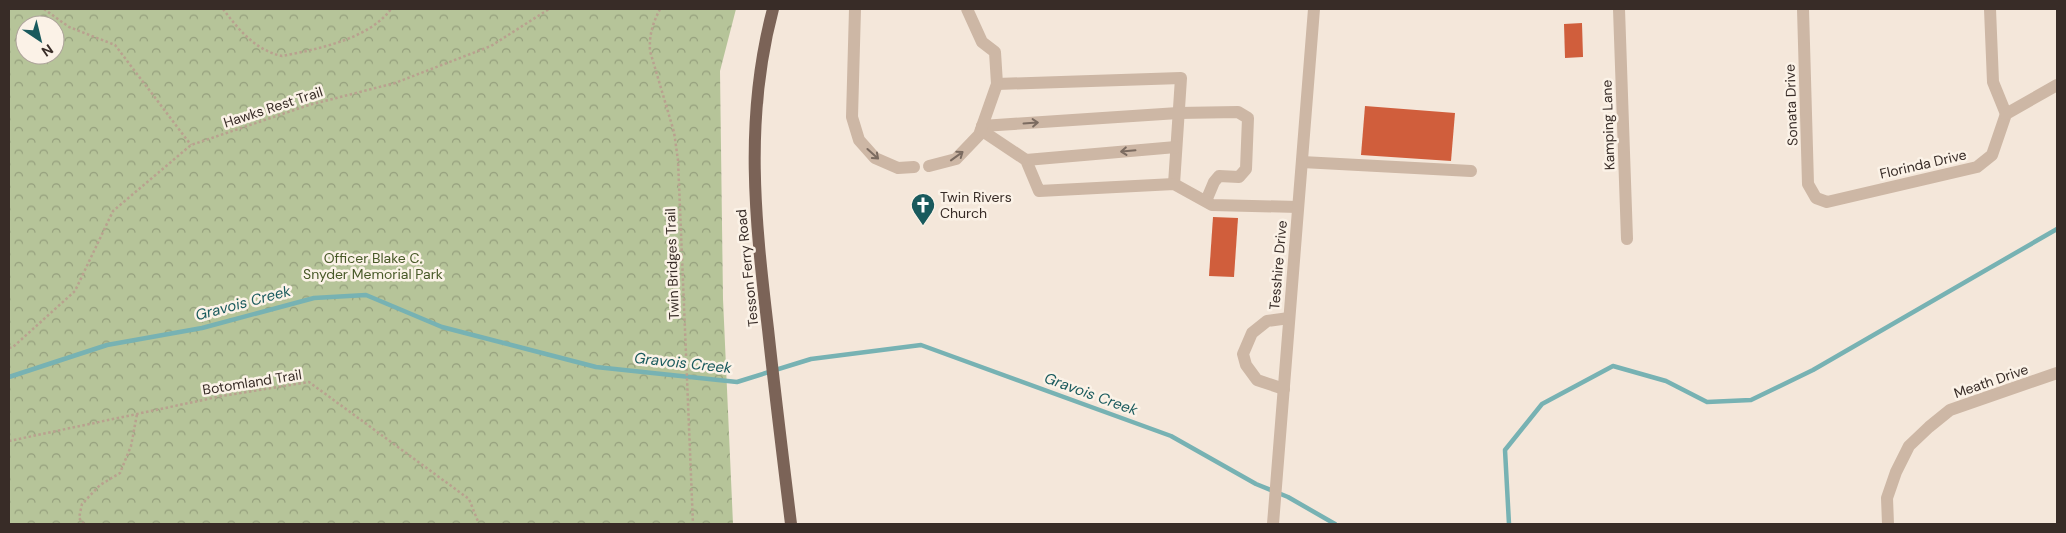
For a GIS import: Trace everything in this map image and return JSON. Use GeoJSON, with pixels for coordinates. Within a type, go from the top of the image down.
{"type":"FeatureCollection","features":[{"type":"Feature","properties":{"kind":"main road","name":"Tesson Ferry Road"},"geometry":{"type":"LineString","coordinates":[[773,9],[762,55],[754,133],[755,212],[791,524]]}},
{"type":"Feature","properties":{"kind":"street"},"geometry":{"type":"LineString","coordinates":[[855,9],[852,117],[859,140],[875,158],[898,168],[914,168]]}},
{"type":"Feature","properties":{"kind":"street"},"geometry":{"type":"LineString","coordinates":[[930,166],[956,159],[981,130],[997,84],[995,52],[982,42],[967,9]]}},
{"type":"Feature","properties":{"kind":"street","name":"Tesshire Drive"},"geometry":{"type":"LineString","coordinates":[[1273,520],[1314,9]]}},
{"type":"Feature","properties":{"kind":"street","name":"Kamping Lane"},"geometry":{"type":"LineString","coordinates":[[1619,9],[1627,239]]}},
{"type":"Feature","properties":{"kind":"street","name":"Sonata Drive"},"geometry":{"type":"LineString","coordinates":[[1803,9],[1808,184],[1816,198]]}},
{"type":"Feature","properties":{"kind":"street"},"geometry":{"type":"LineString","coordinates":[[1990,9],[1993,82],[2006,114],[2057,85]]}},
{"type":"Feature","properties":{"kind":"street"},"geometry":{"type":"LineString","coordinates":[[997,84],[1181,78],[1174,184]]}},
{"type":"Feature","properties":{"kind":"street"},"geometry":{"type":"LineString","coordinates":[[981,130],[1178,113],[1238,112],[1248,118],[1246,169],[1239,177],[1219,176],[1214,182],[1206,201]]}},
{"type":"Feature","properties":{"kind":"street","name":"Florinda Drive"},"geometry":{"type":"LineString","coordinates":[[1816,198],[1827,202],[1977,167],[1992,155],[2006,114]]}},
{"type":"Feature","properties":{"kind":"street"},"geometry":{"type":"LineString","coordinates":[[981,130],[1026,160],[1039,191],[1174,184],[1212,204],[1298,207]]}},
{"type":"Feature","properties":{"kind":"street"},"geometry":{"type":"LineString","coordinates":[[1026,160],[1176,147]]}},
{"type":"Feature","properties":{"kind":"street"},"geometry":{"type":"LineString","coordinates":[[1302,162],[1471,172]]}},
{"type":"Feature","properties":{"kind":"street"},"geometry":{"type":"LineString","coordinates":[[1284,389],[1257,380],[1246,365],[1243,354],[1252,333],[1267,320],[1289,318]]}},
{"type":"Feature","properties":{"kind":"street","name":"Meath Drive"},"geometry":{"type":"LineString","coordinates":[[1888,524],[1887,498],[1896,472],[1909,446],[1929,427],[1950,410],[2057,373]]}},
{"type":"Feature","properties":{"kind":"path"},"geometry":{"type":"LineString","coordinates":[[9,348],[13,347],[75,291],[113,211],[191,145],[116,45],[69,27],[44,9]]}},
{"type":"Feature","properties":{"kind":"path"},"geometry":{"type":"LineString","coordinates":[[222,9],[259,48],[271,54],[282,56],[355,36],[374,25],[391,9]]}},
{"type":"Feature","properties":{"kind":"path","name":"Hawks Rest Trail"},"geometry":{"type":"LineString","coordinates":[[191,145],[309,105],[396,83],[491,46],[549,9]]}},
{"type":"Feature","properties":{"kind":"path","name":"Twin Bridges Trail"},"geometry":{"type":"LineString","coordinates":[[660,9],[651,29],[650,51],[674,132],[678,160],[693,524]]}},
{"type":"Feature","properties":{"kind":"path","name":"Botomland Trail"},"geometry":{"type":"LineString","coordinates":[[9,441],[222,396],[309,382],[469,499],[479,524]]}},
{"type":"Feature","properties":{"kind":"path"},"geometry":{"type":"LineString","coordinates":[[84,524],[79,518],[82,504],[100,485],[120,473],[131,446],[137,414]]}},
{"type":"Feature","properties":{"kind":"green space","name":"Officer Blake C. Snyder Memorial Park"},"geometry":{"type":"Polygon","coordinates":[[[9,9],[736,9],[720,71],[723,299],[733,524],[9,524],[9,9]]]}},
{"type":"Feature","properties":{"kind":"building"},"geometry":{"type":"Polygon","coordinates":[[[1582,23],[1583,57],[1565,58],[1564,24],[1582,23]]]}},
{"type":"Feature","properties":{"kind":"building"},"geometry":{"type":"Polygon","coordinates":[[[1365,106],[1455,113],[1451,161],[1361,155],[1365,106]]]}},
{"type":"Feature","properties":{"kind":"building"},"geometry":{"type":"Polygon","coordinates":[[[1213,217],[1238,218],[1234,277],[1209,276],[1213,217]]]}},
{"type":"Feature","properties":{"kind":"waterway"},"geometry":{"type":"LineString","coordinates":[[1509,524],[1505,450],[1542,404],[1613,366],[1666,381],[1707,402],[1751,400],[1813,370],[2057,229]]}},
{"type":"Feature","properties":{"kind":"waterway","name":"Gravois Creek"},"geometry":{"type":"LineString","coordinates":[[9,377],[107,345],[202,328],[314,298],[366,295],[442,327],[596,367],[737,382],[811,359],[921,345],[1171,436],[1256,484],[1288,497],[1335,524]]}},
{"type":"Feature","properties":{"kind":"place","name":"Twin Rivers Church"},"geometry":{"type":"Point","coordinates":[923,226]}}]}
